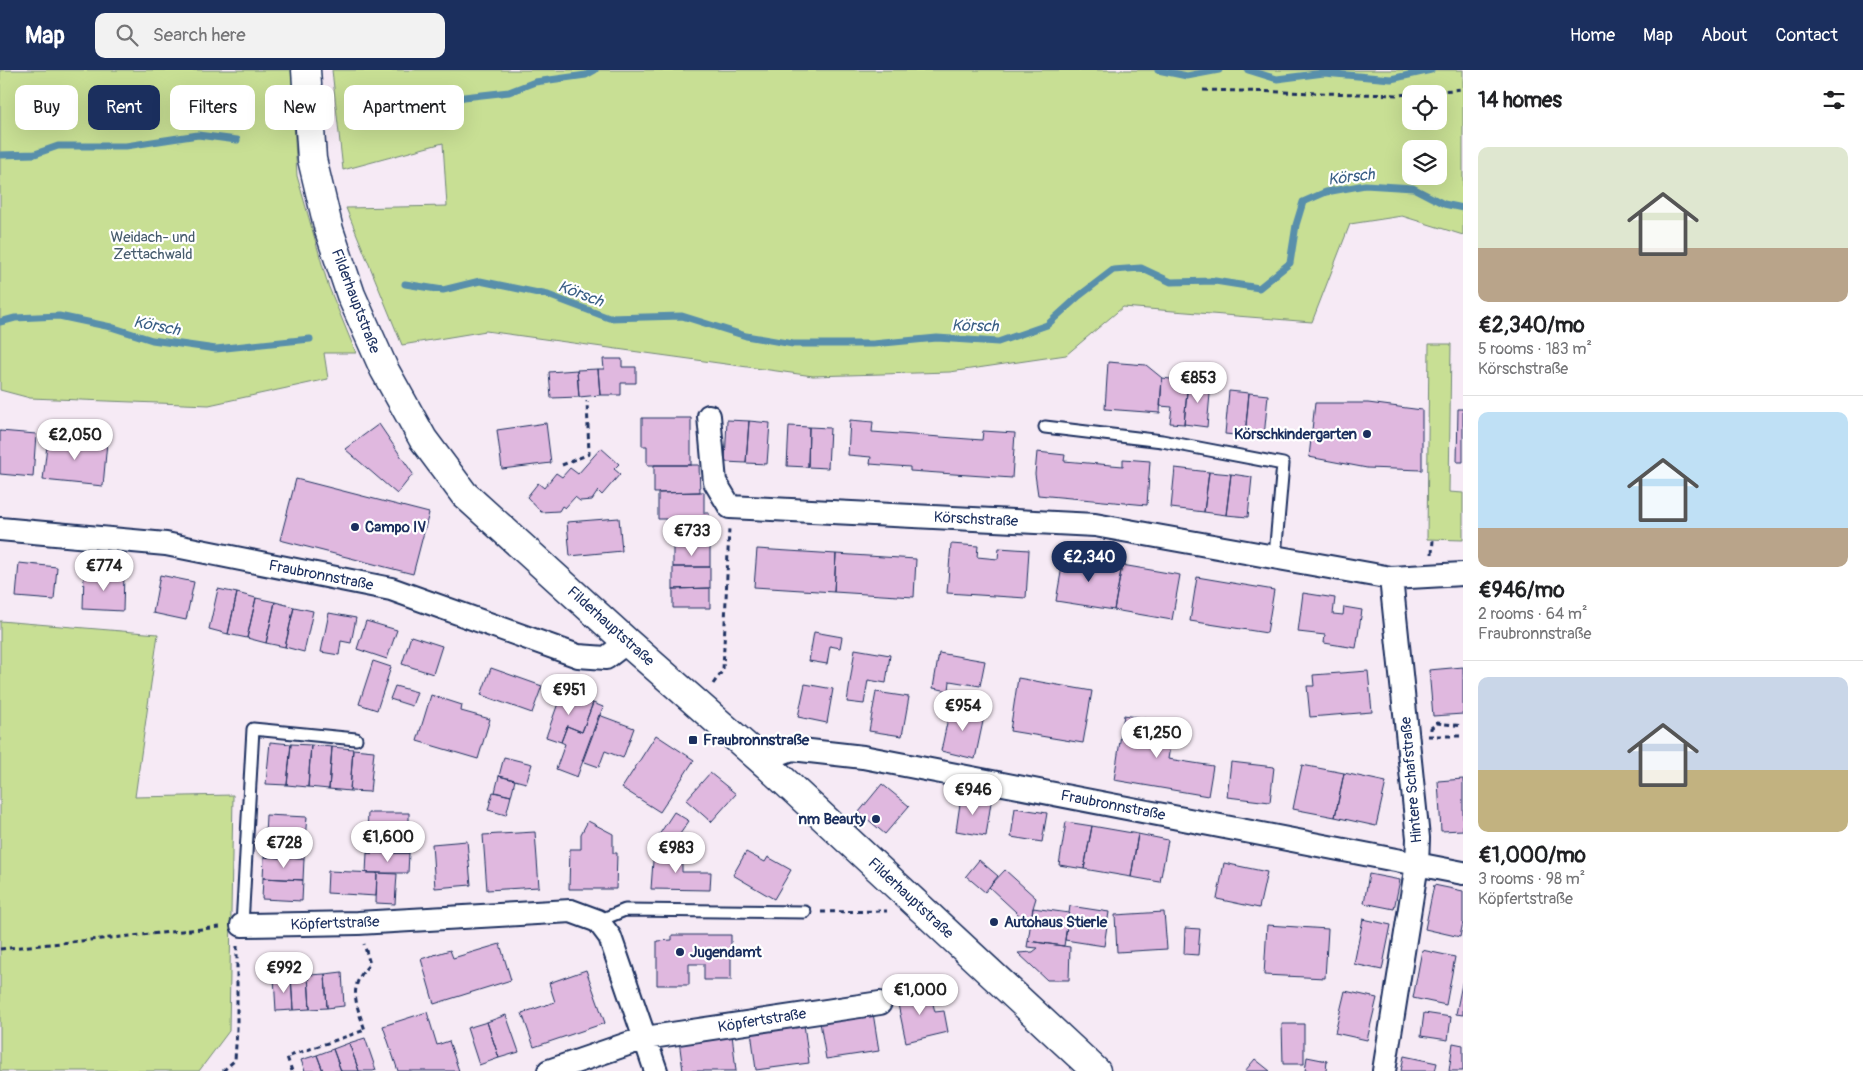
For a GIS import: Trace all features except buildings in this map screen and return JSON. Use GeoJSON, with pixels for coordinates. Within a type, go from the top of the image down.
{"type":"FeatureCollection","features":[{"type":"Feature","properties":{"kind":"main road","name":"Filderhauptstraße"},"geometry":{"type":"LineString","coordinates":[[306,70],[312,159],[329,230],[351,295],[384,369],[423,439],[464,494],[627,642],[767,765],[1096,1071]]}},
{"type":"Feature","properties":{"kind":"street"},"geometry":{"type":"LineString","coordinates":[[709,416],[715,482],[730,507]]}},
{"type":"Feature","properties":{"kind":"street","name":"Körschstraße"},"geometry":{"type":"LineString","coordinates":[[730,507],[1094,525],[1391,578],[1463,574]]}},
{"type":"Feature","properties":{"kind":"street","name":"Fraubronnstraße"},"geometry":{"type":"LineString","coordinates":[[0,530],[166,544],[391,589],[578,656],[606,658],[627,642]]}},
{"type":"Feature","properties":{"kind":"street","name":"Hintere Schafstraße"},"geometry":{"type":"LineString","coordinates":[[1384,1071],[1417,864],[1418,838],[1391,578]]}},
{"type":"Feature","properties":{"kind":"street","name":"Fraubronnstraße"},"geometry":{"type":"LineString","coordinates":[[767,765],[776,755],[792,750],[863,757],[1463,872]]}},
{"type":"Feature","properties":{"kind":"street","name":"Köpfertstraße"},"geometry":{"type":"LineString","coordinates":[[242,925],[358,922],[572,911],[598,921]]}},
{"type":"Feature","properties":{"kind":"street"},"geometry":{"type":"LineString","coordinates":[[598,921],[610,937],[656,1071]]}},
{"type":"Feature","properties":{"kind":"street","name":"Köpfertstraße"},"geometry":{"type":"LineString","coordinates":[[549,1071],[645,1038],[880,1003]]}},
{"type":"Feature","properties":{"kind":"lane"},"geometry":{"type":"LineString","coordinates":[[1045,428],[1162,442],[1283,464],[1275,556]]}},
{"type":"Feature","properties":{"kind":"lane"},"geometry":{"type":"LineString","coordinates":[[242,925],[253,729],[356,739]]}},
{"type":"Feature","properties":{"kind":"lane"},"geometry":{"type":"LineString","coordinates":[[598,921],[625,910],[805,912]]}},
{"type":"Feature","properties":{"kind":"path"},"geometry":{"type":"LineString","coordinates":[[1203,90],[1398,95],[1463,89]]}},
{"type":"Feature","properties":{"kind":"path"},"geometry":{"type":"LineString","coordinates":[[562,465],[588,454],[586,401]]}},
{"type":"Feature","properties":{"kind":"path"},"geometry":{"type":"LineString","coordinates":[[698,705],[723,670],[730,507]]}},
{"type":"Feature","properties":{"kind":"path"},"geometry":{"type":"LineString","coordinates":[[1431,736],[1431,728],[1437,723],[1463,726]]}},
{"type":"Feature","properties":{"kind":"path"},"geometry":{"type":"LineString","coordinates":[[1408,737],[1463,736]]}},
{"type":"Feature","properties":{"kind":"path"},"geometry":{"type":"LineString","coordinates":[[805,912],[886,912],[903,892]]}},
{"type":"Feature","properties":{"kind":"path"},"geometry":{"type":"LineString","coordinates":[[292,1071],[287,1057],[365,1030],[354,996],[356,983],[361,972],[370,964],[358,922]]}},
{"type":"Feature","properties":{"kind":"path"},"geometry":{"type":"LineString","coordinates":[[0,949],[242,925],[237,945],[235,1060],[224,1071]]}},
{"type":"Feature","properties":{"kind":"green space","name":"Weidach- und Zettachwald"},"geometry":{"type":"Polygon","coordinates":[[[0,70],[293,70],[292,85],[265,85],[265,130],[294,130],[297,176],[328,285],[356,353],[324,353],[328,379],[209,405],[30,398],[0,390],[0,70]]]}},
{"type":"Feature","properties":{"kind":"green space"},"geometry":{"type":"Polygon","coordinates":[[[332,70],[1463,70],[1463,235],[1402,216],[1350,224],[1312,322],[1123,307],[1066,355],[950,372],[813,376],[486,331],[402,345],[346,208],[447,206],[443,143],[343,170],[332,70]]]}},
{"type":"Feature","properties":{"kind":"green space"},"geometry":{"type":"Polygon","coordinates":[[[1429,344],[1451,344],[1449,492],[1463,493],[1463,540],[1427,539],[1429,344]]]}},
{"type":"Feature","properties":{"kind":"green space"},"geometry":{"type":"Polygon","coordinates":[[[0,621],[158,634],[135,797],[233,795],[229,1031],[199,1071],[0,1071],[0,621]]]}},
{"type":"Feature","properties":{"kind":"waterway"},"geometry":{"type":"LineString","coordinates":[[464,97],[509,92],[535,82],[586,75],[595,70]]}},
{"type":"Feature","properties":{"kind":"waterway"},"geometry":{"type":"LineString","coordinates":[[1158,70],[1187,76],[1219,70]]}},
{"type":"Feature","properties":{"kind":"waterway"},"geometry":{"type":"LineString","coordinates":[[1248,70],[1277,79],[1324,73],[1391,79],[1431,70]]}},
{"type":"Feature","properties":{"kind":"waterway"},"geometry":{"type":"LineString","coordinates":[[0,155],[35,154],[58,146],[126,146],[198,135],[237,140]]}},
{"type":"Feature","properties":{"kind":"waterway","name":"Körsch"},"geometry":{"type":"LineString","coordinates":[[405,284],[443,290],[480,281],[548,295],[609,318],[682,316],[746,336],[793,344],[873,344],[937,338],[998,342],[1047,325],[1079,296],[1113,270],[1141,268],[1171,282],[1215,281],[1259,288],[1290,263],[1296,225],[1303,202],[1326,192],[1365,185],[1413,188],[1444,204],[1463,208]]}},
{"type":"Feature","properties":{"kind":"waterway","name":"Körsch"},"geometry":{"type":"LineString","coordinates":[[0,322],[15,318],[59,316],[111,327],[152,340],[216,349],[310,339]]}},
{"type":"Feature","properties":{"kind":"place","name":"Körschkindergarten"},"geometry":{"type":"Point","coordinates":[1367,434]}},
{"type":"Feature","properties":{"kind":"place","name":"Campo IV"},"geometry":{"type":"Point","coordinates":[355,527]}},
{"type":"Feature","properties":{"kind":"place","name":"Fraubronnstraße"},"geometry":{"type":"Point","coordinates":[693,740]}},
{"type":"Feature","properties":{"kind":"place","name":"nm Beauty"},"geometry":{"type":"Point","coordinates":[876,819]}},
{"type":"Feature","properties":{"kind":"place","name":"Autohaus Stierle"},"geometry":{"type":"Point","coordinates":[994,922]}},
{"type":"Feature","properties":{"kind":"place","name":"Jugendamt"},"geometry":{"type":"Point","coordinates":[680,952]}}]}
